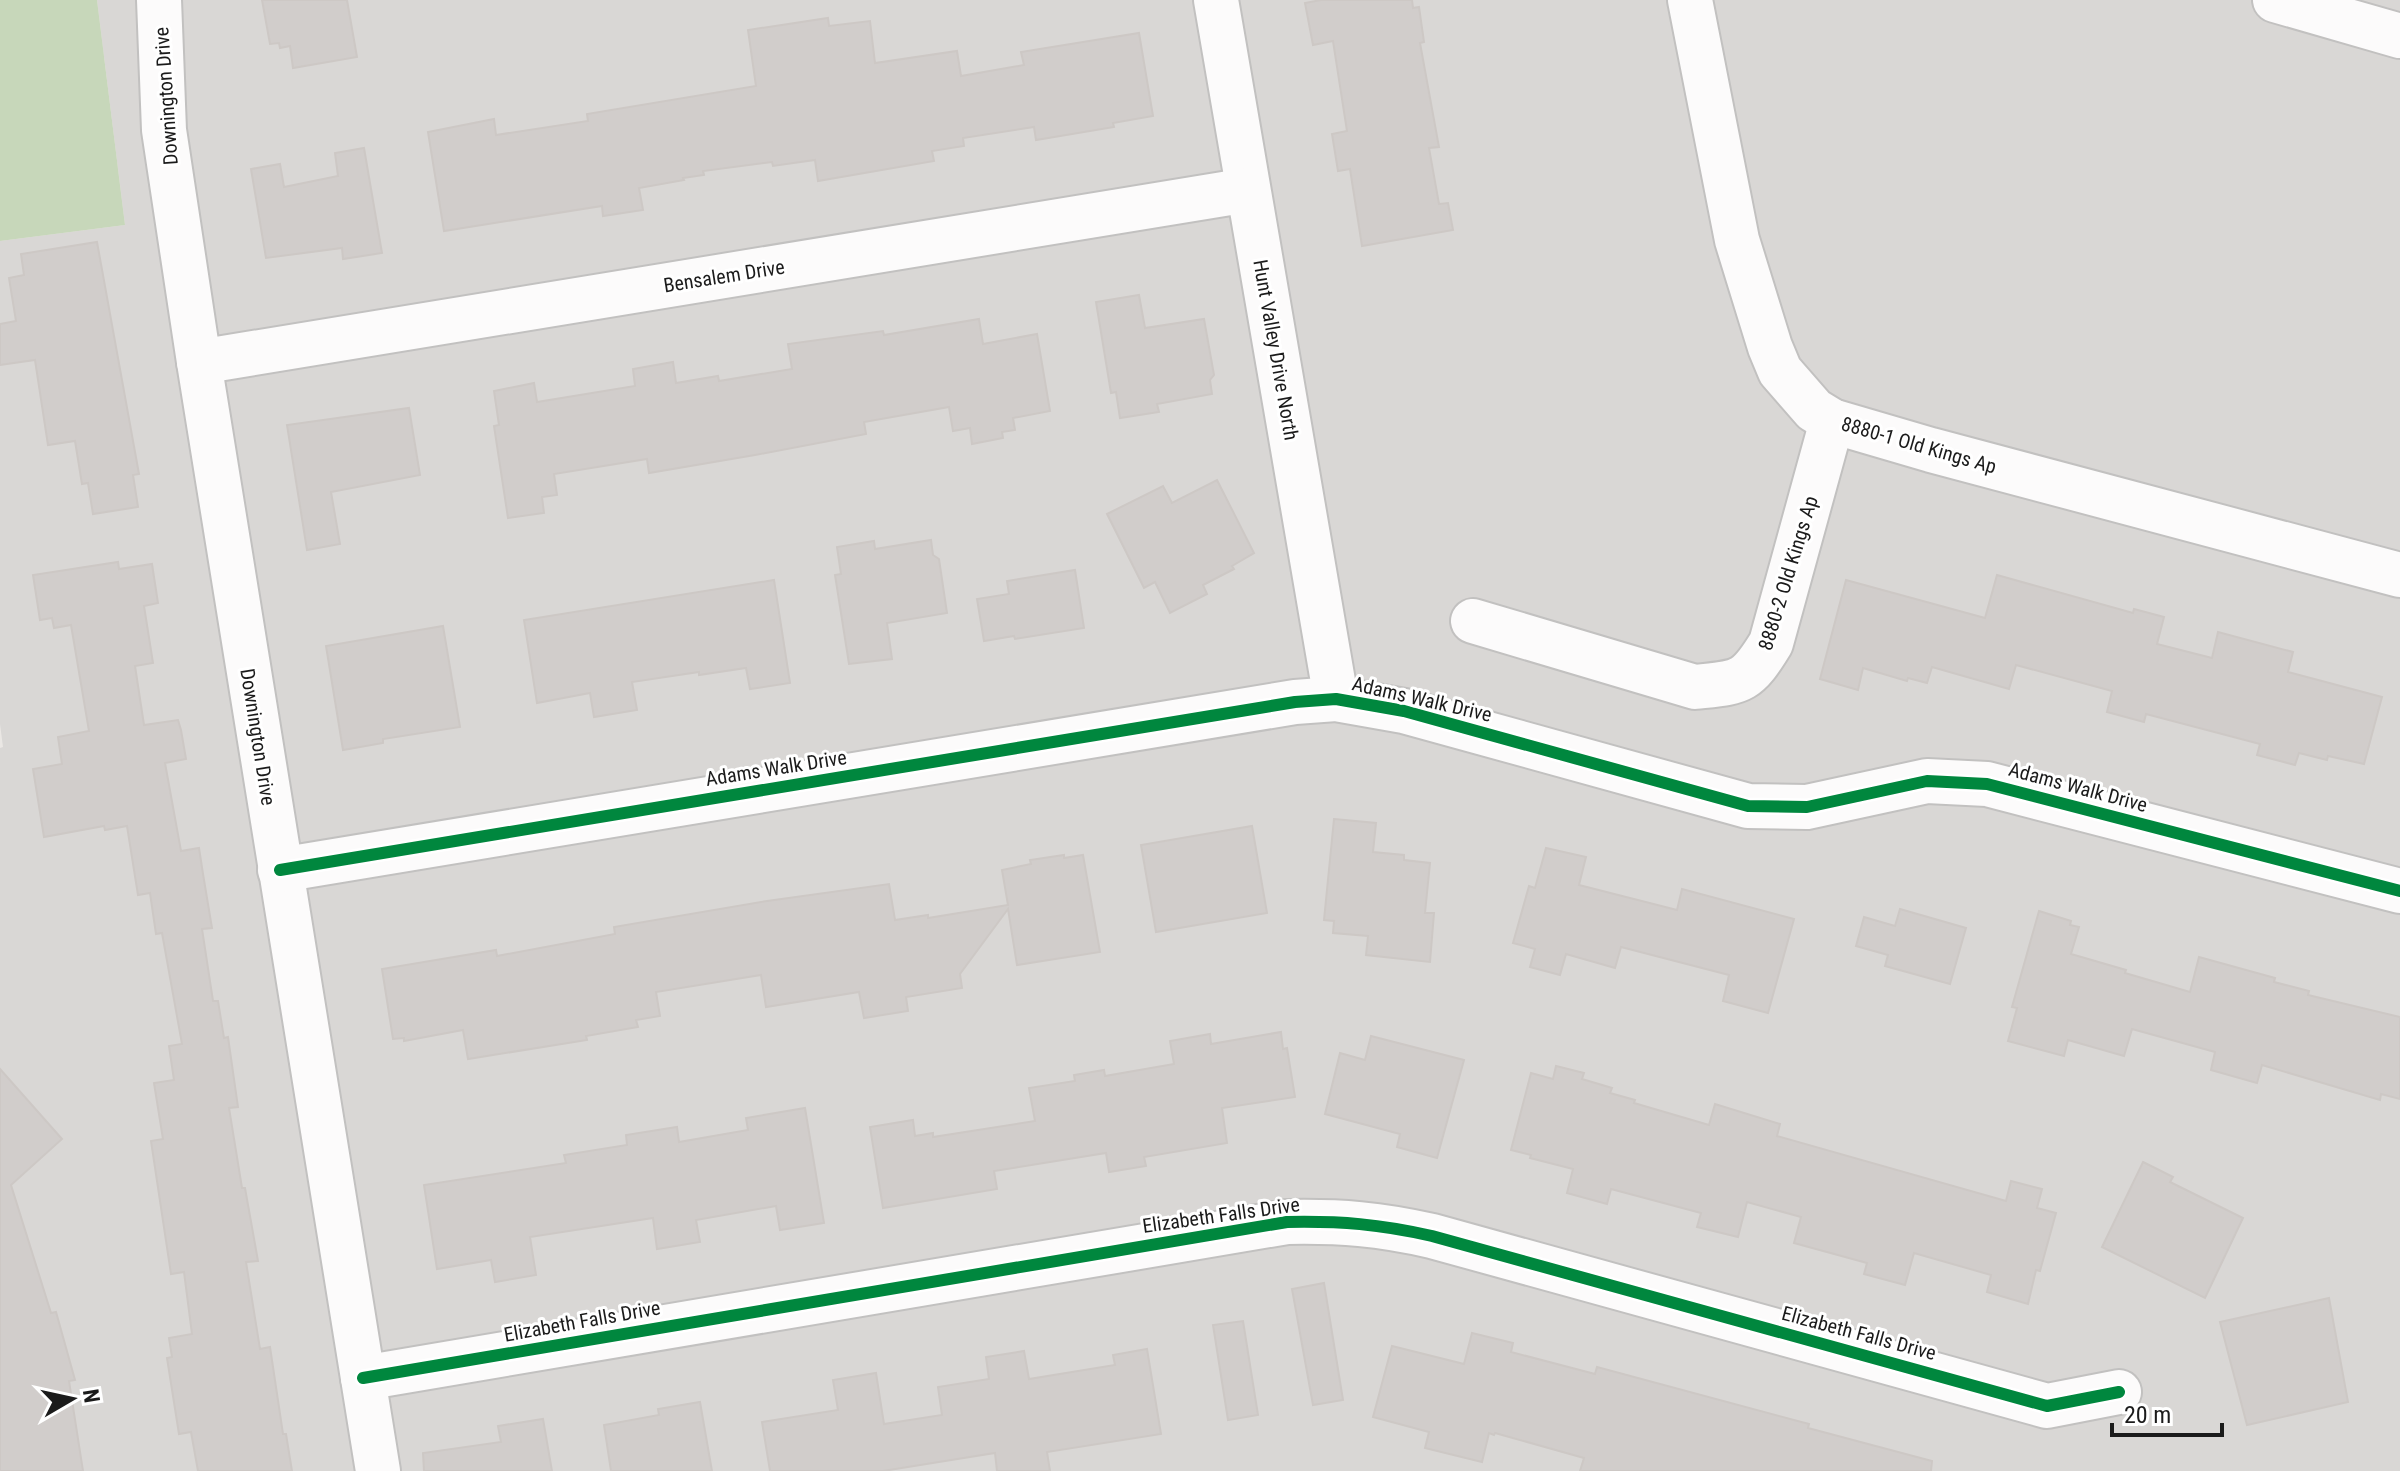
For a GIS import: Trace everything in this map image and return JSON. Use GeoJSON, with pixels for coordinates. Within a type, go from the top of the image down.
{"type":"FeatureCollection","features":[{"type":"Feature","properties":{"kind":"street","name":"Downington Drive"},"geometry":{"type":"LineString","coordinates":[[159,0],[164,130],[378,1471]]}},
{"type":"Feature","properties":{"kind":"street","name":"Hunt Valley Drive North"},"geometry":{"type":"LineString","coordinates":[[1216,0],[1336,699]]}},
{"type":"Feature","properties":{"kind":"street","name":"8880-1 Old Kings Ap"},"geometry":{"type":"LineString","coordinates":[[1690,0],[1737,240],[1780,371],[1814,410],[1832,421],[2400,575]]}},
{"type":"Feature","properties":{"kind":"street"},"geometry":{"type":"LineString","coordinates":[[2275,0],[2400,36]]}},
{"type":"Feature","properties":{"kind":"street","name":"Bensalem Drive"},"geometry":{"type":"LineString","coordinates":[[199,362],[1248,190]]}},
{"type":"Feature","properties":{"kind":"street","name":"8880-2 Old Kings Ap"},"geometry":{"type":"LineString","coordinates":[[1473,621],[1695,687],[1732,683],[1754,671],[1771,643],[1832,421]]}},
{"type":"Feature","properties":{"kind":"street","name":"Adams Walk Drive"},"geometry":{"type":"LineString","coordinates":[[280,870],[1279,705],[1336,699],[1404,711],[1748,806],[1807,807],[1927,781],[1987,784],[2400,891]]}},
{"type":"Feature","properties":{"kind":"street","name":"Elizabeth Falls Drive"},"geometry":{"type":"LineString","coordinates":[[363,1378],[1287,1222],[1335,1221],[1384,1225],[1432,1236],[2047,1406],[2119,1392]]}},
{"type":"Feature","properties":{"kind":"shaded area"},"geometry":{"type":"Polygon","coordinates":[[[97,0],[2400,0],[2400,1471],[0,1471],[0,748],[3,747],[0,724],[0,241],[125,225],[97,0]]]}},
{"type":"Feature","properties":{"kind":"green space"},"geometry":{"type":"Polygon","coordinates":[[[0,0],[97,0],[125,225],[0,241],[0,0]]]}},
{"type":"Feature","properties":{"kind":"building"},"geometry":{"type":"Polygon","coordinates":[[[262,0],[347,0],[357,57],[293,68],[290,46],[280,48],[279,43],[270,44],[262,0]]]}},
{"type":"Feature","properties":{"kind":"building"},"geometry":{"type":"Polygon","coordinates":[[[1321,0],[1412,0],[1413,8],[1419,7],[1424,42],[1420,43],[1439,147],[1429,148],[1439,204],[1448,203],[1453,230],[1362,246],[1350,169],[1338,171],[1332,134],[1347,131],[1333,41],[1313,45],[1305,3],[1321,0]]]}},
{"type":"Feature","properties":{"kind":"building"},"geometry":{"type":"Polygon","coordinates":[[[828,18],[829,26],[870,21],[875,63],[957,51],[961,76],[1024,65],[1021,52],[1139,33],[1153,116],[1113,123],[1114,127],[1036,140],[1034,127],[963,138],[964,146],[932,151],[934,161],[818,181],[815,160],[703,171],[704,175],[639,188],[643,210],[603,216],[602,206],[444,231],[428,132],[494,119],[496,135],[588,121],[587,114],[756,86],[748,30],[828,18]]]}},
{"type":"Feature","properties":{"kind":"building"},"geometry":{"type":"Polygon","coordinates":[[[364,148],[382,253],[343,259],[342,248],[266,258],[251,169],[280,164],[284,187],[338,176],[335,153],[364,148]]]}},
{"type":"Feature","properties":{"kind":"building"},"geometry":{"type":"Polygon","coordinates":[[[97,242],[139,474],[133,475],[138,507],[93,514],[88,483],[82,484],[75,441],[48,445],[35,360],[0,365],[0,324],[16,321],[9,278],[24,275],[21,254],[97,242]]]}},
{"type":"Feature","properties":{"kind":"building"},"geometry":{"type":"Polygon","coordinates":[[[1139,295],[1145,328],[1204,319],[1214,375],[1210,380],[1212,394],[1157,404],[1159,412],[1120,418],[1116,392],[1111,393],[1096,302],[1139,295]]]}},
{"type":"Feature","properties":{"kind":"building"},"geometry":{"type":"Polygon","coordinates":[[[979,319],[983,344],[1037,334],[1050,411],[1013,418],[1015,430],[1002,432],[1003,438],[972,444],[970,428],[953,431],[949,407],[864,422],[866,434],[649,473],[647,459],[554,474],[557,495],[542,497],[544,513],[508,518],[494,426],[499,425],[494,391],[534,383],[537,402],[635,386],[633,369],[673,362],[676,383],[718,376],[719,381],[792,369],[788,344],[883,331],[884,335],[979,319]]]}},
{"type":"Feature","properties":{"kind":"building"},"geometry":{"type":"Polygon","coordinates":[[[409,408],[420,475],[331,492],[340,544],[307,550],[287,425],[409,408]]]}},
{"type":"Feature","properties":{"kind":"building"},"geometry":{"type":"Polygon","coordinates":[[[1217,480],[1254,553],[1232,566],[1234,569],[1203,585],[1207,594],[1170,613],[1155,582],[1144,588],[1107,514],[1163,486],[1172,503],[1217,480]]]}},
{"type":"Feature","properties":{"kind":"building"},"geometry":{"type":"Polygon","coordinates":[[[931,540],[933,555],[939,559],[947,613],[887,623],[892,659],[849,664],[835,575],[841,574],[837,547],[874,541],[875,549],[931,540]]]}},
{"type":"Feature","properties":{"kind":"building"},"geometry":{"type":"Polygon","coordinates":[[[118,562],[119,569],[152,564],[158,603],[144,606],[153,663],[135,666],[144,725],[178,720],[181,730],[186,759],[165,763],[181,851],[199,848],[212,928],[202,929],[213,1001],[218,1001],[224,1038],[228,1037],[238,1107],[229,1108],[258,1261],[246,1262],[260,1349],[270,1347],[292,1471],[198,1471],[191,1432],[179,1434],[167,1358],[172,1357],[169,1338],[192,1334],[184,1272],[171,1274],[151,1141],[163,1139],[154,1083],[174,1080],[169,1046],[182,1044],[162,933],[156,934],[150,893],[138,895],[127,826],[105,830],[104,826],[44,837],[33,769],[62,764],[58,737],[89,731],[71,625],[54,628],[52,618],[40,620],[33,575],[118,562]]]}},
{"type":"Feature","properties":{"kind":"building"},"geometry":{"type":"Polygon","coordinates":[[[1075,570],[1084,628],[984,641],[977,599],[1009,594],[1007,581],[1075,570]]]}},
{"type":"Feature","properties":{"kind":"building"},"geometry":{"type":"Polygon","coordinates":[[[1997,575],[2133,613],[2134,609],[2164,617],[2157,644],[2212,658],[2218,632],[2293,652],[2288,672],[2382,697],[2364,764],[2299,753],[2295,765],[2257,755],[2260,744],[2146,714],[2144,722],[2107,712],[2112,691],[2016,665],[2009,689],[1932,667],[1927,683],[1908,678],[1907,681],[1863,668],[1858,690],[1820,679],[1846,580],[1985,618],[1997,575]]]}},
{"type":"Feature","properties":{"kind":"building"},"geometry":{"type":"Polygon","coordinates":[[[774,580],[790,683],[750,689],[746,668],[632,682],[637,710],[594,717],[590,693],[537,703],[524,620],[774,580]]]}},
{"type":"Feature","properties":{"kind":"building"},"geometry":{"type":"Polygon","coordinates":[[[443,626],[460,727],[383,739],[383,743],[343,750],[326,646],[443,626]]]}},
{"type":"Feature","properties":{"kind":"building"},"geometry":{"type":"Polygon","coordinates":[[[1334,819],[1376,823],[1373,852],[1404,855],[1404,860],[1430,863],[1425,913],[1434,913],[1430,962],[1366,955],[1368,936],[1333,933],[1334,921],[1324,920],[1334,819]]]}},
{"type":"Feature","properties":{"kind":"building"},"geometry":{"type":"Polygon","coordinates":[[[1252,826],[1267,913],[1156,932],[1141,845],[1252,826]]]}},
{"type":"Feature","properties":{"kind":"building"},"geometry":{"type":"Polygon","coordinates":[[[1546,848],[1586,857],[1579,885],[1677,910],[1682,889],[1794,919],[1768,1013],[1723,1001],[1729,975],[1621,947],[1615,968],[1566,954],[1560,975],[1530,967],[1535,949],[1513,943],[1529,886],[1535,888],[1546,848]]]}},
{"type":"Feature","properties":{"kind":"building"},"geometry":{"type":"Polygon","coordinates":[[[1064,855],[1064,858],[1083,855],[1100,952],[1017,965],[1008,909],[960,974],[962,988],[906,997],[908,1011],[864,1018],[859,992],[766,1007],[761,975],[656,992],[660,1016],[636,1020],[638,1027],[586,1036],[587,1040],[468,1059],[463,1030],[404,1041],[404,1038],[393,1039],[382,969],[496,950],[497,956],[615,934],[614,927],[889,884],[895,920],[1008,905],[1002,870],[1031,864],[1030,860],[1064,855]]]}},
{"type":"Feature","properties":{"kind":"building"},"geometry":{"type":"Polygon","coordinates":[[[1900,909],[1966,928],[1950,984],[1885,966],[1888,955],[1856,946],[1864,917],[1895,926],[1900,909]]]}},
{"type":"Feature","properties":{"kind":"building"},"geometry":{"type":"Polygon","coordinates":[[[2039,911],[2071,921],[2070,925],[2079,927],[2071,954],[2126,970],[2125,973],[2190,992],[2199,957],[2275,978],[2274,982],[2309,991],[2308,995],[2400,1017],[2400,1099],[2381,1094],[2380,1100],[2262,1065],[2257,1083],[2211,1070],[2215,1052],[2132,1029],[2124,1056],[2068,1040],[2064,1056],[2008,1041],[2017,1008],[2012,1007],[2039,911]]]}},
{"type":"Feature","properties":{"kind":"building"},"geometry":{"type":"Polygon","coordinates":[[[1281,1032],[1283,1049],[1287,1048],[1295,1097],[1222,1108],[1227,1143],[1144,1157],[1146,1166],[1109,1172],[1106,1153],[994,1171],[997,1189],[883,1208],[870,1127],[913,1120],[915,1136],[933,1133],[933,1137],[1035,1121],[1029,1088],[1075,1081],[1074,1075],[1104,1070],[1105,1076],[1174,1064],[1170,1041],[1210,1034],[1211,1044],[1281,1032]]]}},
{"type":"Feature","properties":{"kind":"building"},"geometry":{"type":"Polygon","coordinates":[[[1371,1036],[1464,1060],[1437,1158],[1397,1147],[1400,1134],[1325,1114],[1340,1053],[1365,1060],[1371,1036]]]}},
{"type":"Feature","properties":{"kind":"building"},"geometry":{"type":"Polygon","coordinates":[[[1556,1066],[1584,1073],[1582,1079],[1612,1088],[1610,1093],[1635,1100],[1634,1103],[1709,1125],[1715,1104],[1780,1124],[1777,1136],[2006,1201],[2011,1181],[2042,1189],[2037,1208],[2056,1213],[2028,1304],[1987,1292],[1991,1275],[1914,1253],[1905,1285],[1864,1274],[1867,1263],[1794,1243],[1801,1217],[1747,1202],[1738,1237],[1697,1227],[1701,1213],[1611,1189],[1607,1204],[1567,1193],[1573,1169],[1511,1150],[1531,1073],[1553,1079],[1556,1066]]]}},
{"type":"Feature","properties":{"kind":"building"},"geometry":{"type":"Polygon","coordinates":[[[0,1069],[62,1139],[11,1185],[51,1313],[56,1312],[75,1380],[69,1381],[83,1471],[0,1471],[0,1069]]]}},
{"type":"Feature","properties":{"kind":"building"},"geometry":{"type":"Polygon","coordinates":[[[805,1108],[824,1223],[780,1230],[776,1206],[696,1220],[700,1242],[657,1249],[653,1218],[530,1237],[536,1275],[495,1282],[491,1260],[437,1269],[424,1185],[566,1163],[564,1155],[627,1145],[626,1135],[677,1127],[679,1142],[748,1130],[746,1118],[805,1108]]]}},
{"type":"Feature","properties":{"kind":"building"},"geometry":{"type":"Polygon","coordinates":[[[2143,1162],[2173,1177],[2170,1182],[2243,1218],[2205,1298],[2102,1247],[2143,1162]]]}},
{"type":"Feature","properties":{"kind":"building"},"geometry":{"type":"Polygon","coordinates":[[[1324,1283],[1343,1400],[1313,1405],[1292,1289],[1324,1283]]]}},
{"type":"Feature","properties":{"kind":"building"},"geometry":{"type":"Polygon","coordinates":[[[2329,1298],[2348,1402],[2247,1425],[2220,1322],[2329,1298]]]}},
{"type":"Feature","properties":{"kind":"building"},"geometry":{"type":"Polygon","coordinates":[[[1243,1321],[1258,1415],[1228,1420],[1213,1325],[1243,1321]]]}},
{"type":"Feature","properties":{"kind":"building"},"geometry":{"type":"Polygon","coordinates":[[[1472,1333],[1513,1343],[1511,1352],[1595,1374],[1597,1367],[1809,1424],[1808,1428],[1932,1461],[1931,1471],[1580,1471],[1584,1458],[1495,1433],[1489,1433],[1482,1462],[1425,1448],[1429,1432],[1373,1417],[1392,1346],[1464,1364],[1472,1333]]]}},
{"type":"Feature","properties":{"kind":"building"},"geometry":{"type":"Polygon","coordinates":[[[1147,1349],[1161,1434],[1047,1452],[1050,1471],[997,1471],[995,1453],[883,1471],[770,1471],[762,1422],[838,1410],[833,1380],[876,1373],[884,1424],[942,1415],[938,1387],[989,1379],[986,1357],[1024,1351],[1029,1379],[1115,1365],[1113,1355],[1147,1349]]]}},
{"type":"Feature","properties":{"kind":"building"},"geometry":{"type":"Polygon","coordinates":[[[700,1402],[712,1471],[611,1471],[604,1425],[659,1415],[658,1409],[700,1402]]]}},
{"type":"Feature","properties":{"kind":"building"},"geometry":{"type":"Polygon","coordinates":[[[543,1419],[552,1471],[424,1471],[423,1453],[501,1442],[498,1426],[543,1419]]]}},
{"type":"Feature","properties":{"kind":"cycle path"},"geometry":{"type":"LineString","coordinates":[[280,870],[1295,702],[1336,699],[1404,711],[1748,806],[1807,807],[1927,781],[1987,784],[2400,891]]}},
{"type":"Feature","properties":{"kind":"cycle path"},"geometry":{"type":"LineString","coordinates":[[363,1378],[1287,1222],[1307,1222],[1377,1226],[1432,1236],[2047,1406],[2119,1392]]}}]}
